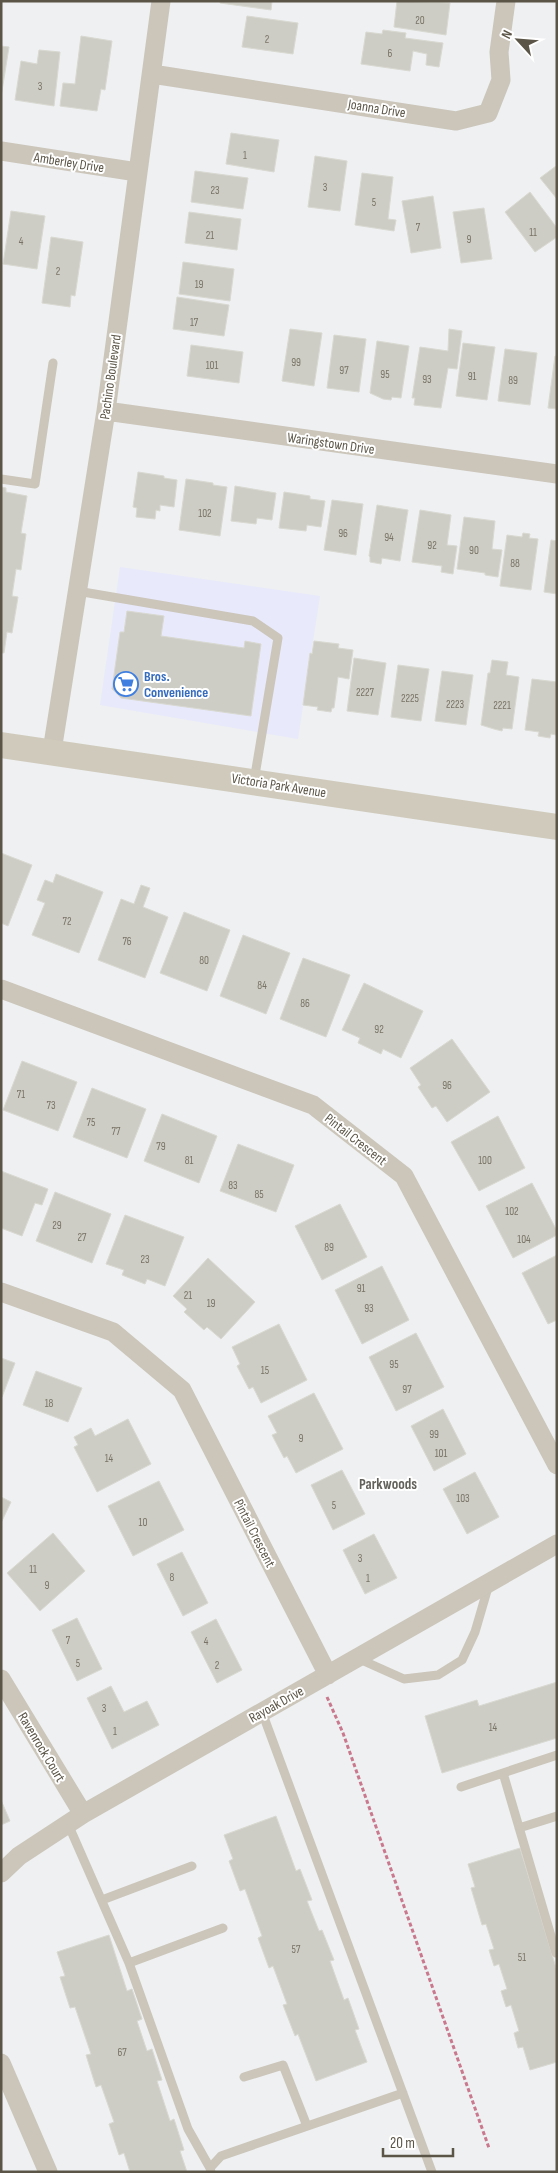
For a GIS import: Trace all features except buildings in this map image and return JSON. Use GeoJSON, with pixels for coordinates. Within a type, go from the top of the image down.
{"type":"FeatureCollection","features":[{"type":"Feature","properties":{"kind":"main road","name":"Victoria Park Avenue"},"geometry":{"type":"LineString","coordinates":[[1,744],[557,827]]}},
{"type":"Feature","properties":{"kind":"street","name":"Pachino Boulevard"},"geometry":{"type":"LineString","coordinates":[[52,751],[106,411],[137,172],[162,1]]}},
{"type":"Feature","properties":{"kind":"street","name":"Joanna Drive"},"geometry":{"type":"LineString","coordinates":[[152,74],[456,121],[473,118],[488,113],[501,80],[499,52],[506,1]]}},
{"type":"Feature","properties":{"kind":"street","name":"Amberley Drive"},"geometry":{"type":"LineString","coordinates":[[1,151],[137,172]]}},
{"type":"Feature","properties":{"kind":"street","name":"Waringstown Drive"},"geometry":{"type":"LineString","coordinates":[[106,411],[557,474]]}},
{"type":"Feature","properties":{"kind":"street","name":"Pintail Crescent"},"geometry":{"type":"LineString","coordinates":[[1,989],[313,1105],[404,1176],[557,1464]]}},
{"type":"Feature","properties":{"kind":"street","name":"Pintail Crescent"},"geometry":{"type":"LineString","coordinates":[[1,1292],[113,1332],[182,1390],[324,1677]]}},
{"type":"Feature","properties":{"kind":"street","name":"Rayoak Drive"},"geometry":{"type":"LineString","coordinates":[[1,1873],[19,1856],[75,1819],[557,1544]]}},
{"type":"Feature","properties":{"kind":"street","name":"Ravenrock Court"},"geometry":{"type":"LineString","coordinates":[[1,1679],[75,1819]]}},
{"type":"Feature","properties":{"kind":"street"},"geometry":{"type":"LineString","coordinates":[[1,2063],[48,2172]]}},
{"type":"Feature","properties":{"kind":"lane"},"geometry":{"type":"LineString","coordinates":[[1,479],[35,484],[53,362]]}},
{"type":"Feature","properties":{"kind":"lane"},"geometry":{"type":"LineString","coordinates":[[77,591],[253,621],[278,638],[254,781]]}},
{"type":"Feature","properties":{"kind":"lane"},"geometry":{"type":"LineString","coordinates":[[357,1658],[404,1679],[438,1675],[462,1660],[475,1632],[489,1583]]}},
{"type":"Feature","properties":{"kind":"lane"},"geometry":{"type":"LineString","coordinates":[[262,1712],[432,2172]]}},
{"type":"Feature","properties":{"kind":"lane"},"geometry":{"type":"LineString","coordinates":[[461,1787],[557,1755]]}},
{"type":"Feature","properties":{"kind":"lane"},"geometry":{"type":"LineString","coordinates":[[503,1773],[556,1954]]}},
{"type":"Feature","properties":{"kind":"lane"},"geometry":{"type":"LineString","coordinates":[[519,1828],[557,1816]]}},
{"type":"Feature","properties":{"kind":"lane"},"geometry":{"type":"LineString","coordinates":[[75,1819],[102,1900],[129,1963],[188,2129],[211,2170],[221,2156],[403,2093]]}},
{"type":"Feature","properties":{"kind":"lane"},"geometry":{"type":"LineString","coordinates":[[102,1900],[192,1866]]}},
{"type":"Feature","properties":{"kind":"lane"},"geometry":{"type":"LineString","coordinates":[[129,1963],[223,1928]]}},
{"type":"Feature","properties":{"kind":"lane"},"geometry":{"type":"LineString","coordinates":[[244,2078],[283,2065],[307,2126]]}},
{"type":"Feature","properties":{"kind":"path"},"geometry":{"type":"LineString","coordinates":[[324,1677],[488,2148]]}},
{"type":"Feature","properties":{"kind":"shaded area"},"geometry":{"type":"Polygon","coordinates":[[[120,567],[320,596],[298,739],[100,705],[120,567]]]}},
{"type":"Feature","properties":{"kind":"place","name":"Bros. Convenience"},"geometry":{"type":"Point","coordinates":[126,684]}},
{"type":"Feature","properties":{"kind":"district","name":"Parkwoods"},"geometry":{"type":"Point","coordinates":[388,1484]}}]}
